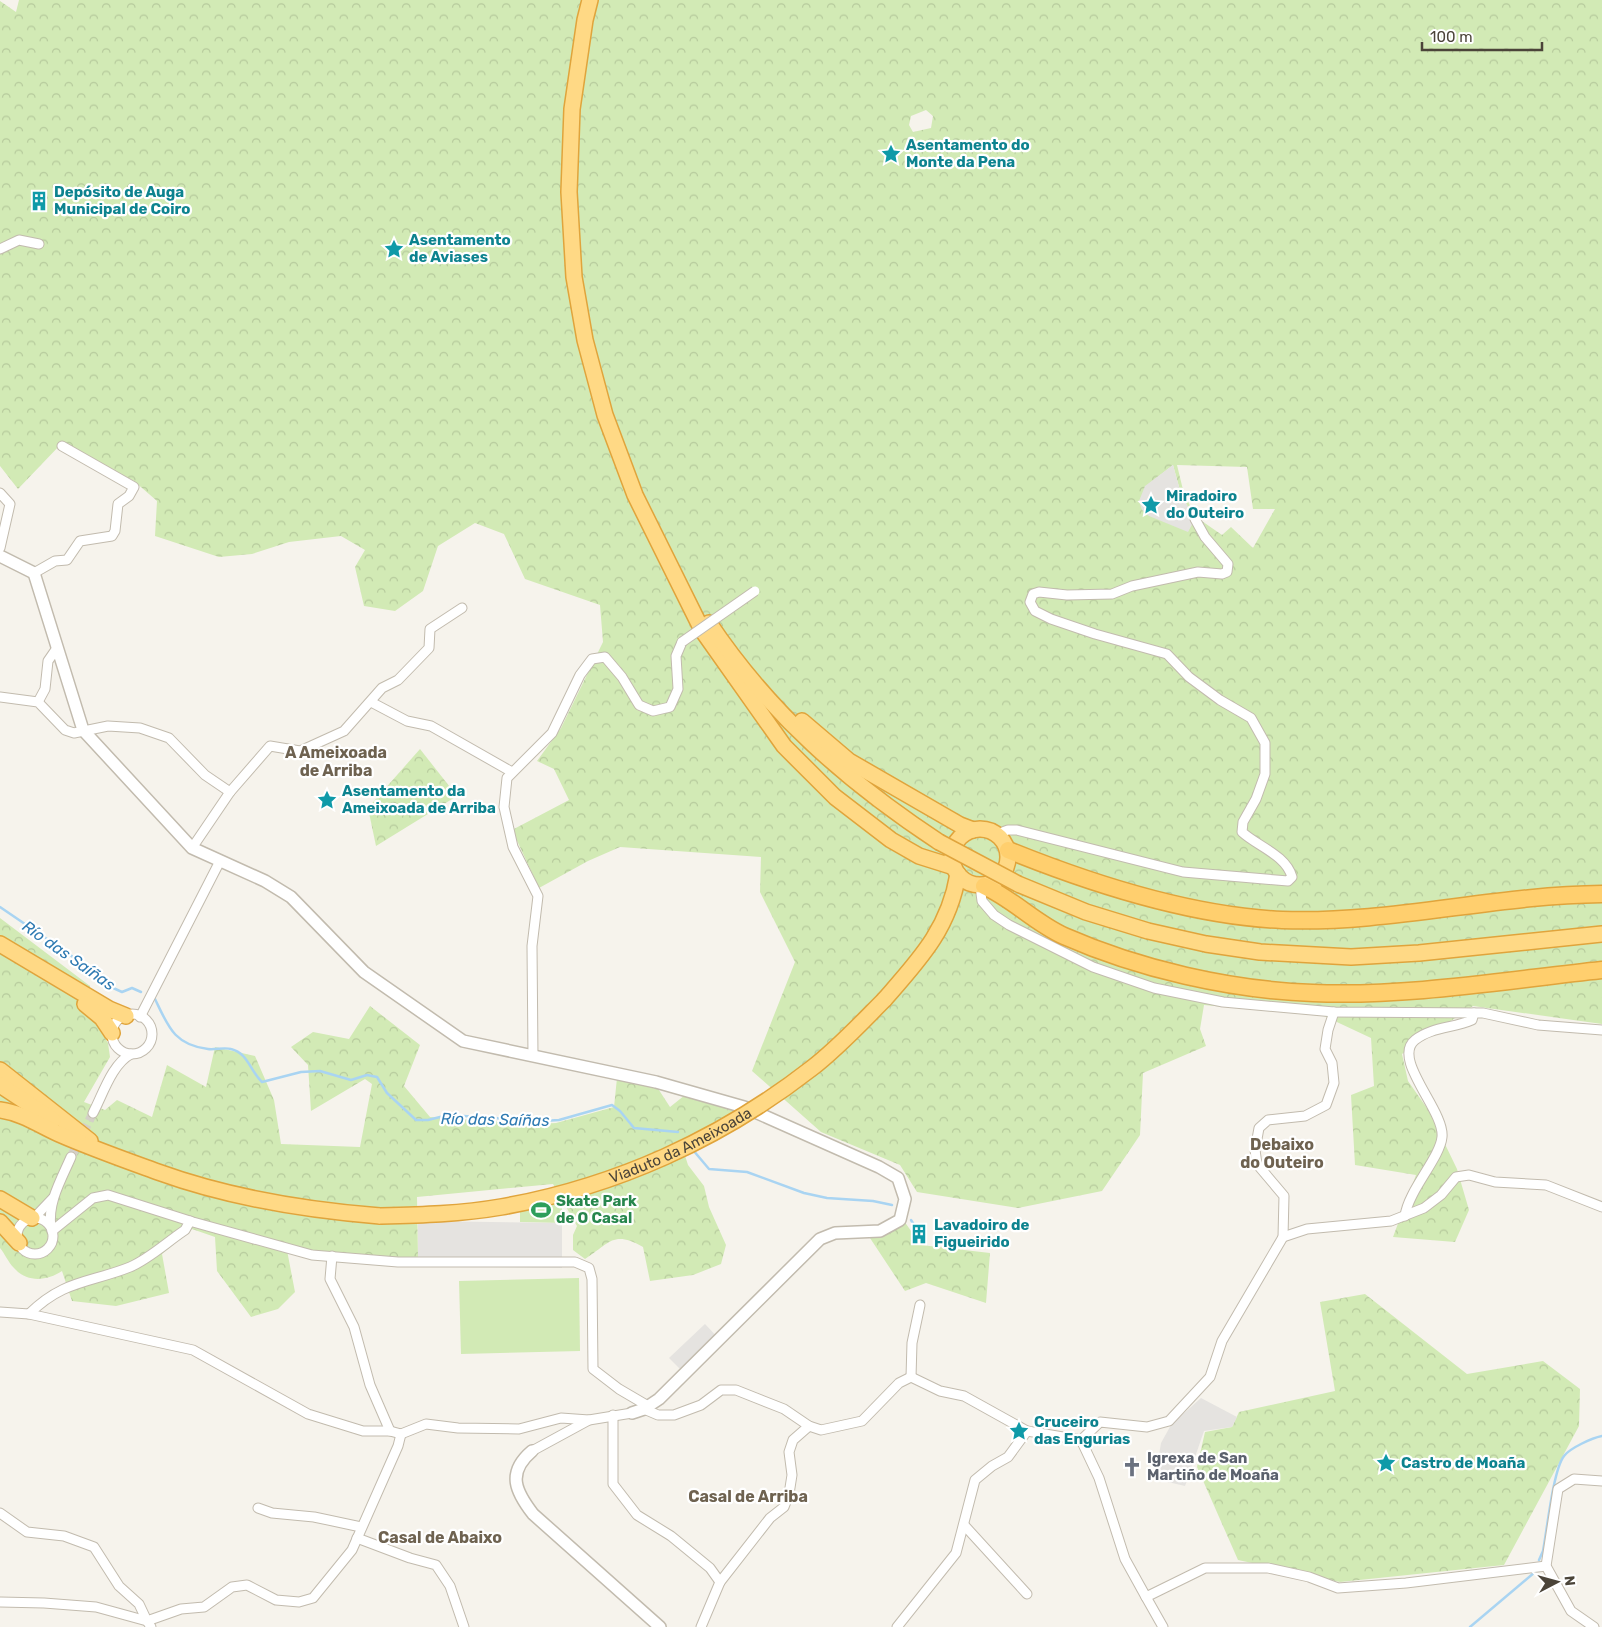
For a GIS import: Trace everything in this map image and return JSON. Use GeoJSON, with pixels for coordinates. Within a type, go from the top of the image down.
{"type":"FeatureCollection","features":[{"type":"Feature","properties":{"kind":"highway"},"geometry":{"type":"LineString","coordinates":[[590,0],[584,20],[572,109],[569,192],[574,277],[585,340],[605,415],[635,495],[702,630],[784,746],[835,798],[891,840],[919,856],[956,871],[979,886],[1007,897],[1034,918],[1063,936],[1166,972],[1238,985],[1313,993],[1402,991],[1602,970]]}},
{"type":"Feature","properties":{"kind":"highway"},"geometry":{"type":"LineString","coordinates":[[672,568],[742,670],[775,708],[830,761],[885,806],[939,842],[1018,884],[1086,912],[1148,931],[1206,944],[1260,952],[1351,957],[1419,953],[1602,934]]}},
{"type":"Feature","properties":{"kind":"highway"},"geometry":{"type":"LineString","coordinates":[[711,626],[792,713],[849,761],[960,825],[973,830]]}},
{"type":"Feature","properties":{"kind":"highway"},"geometry":{"type":"LineString","coordinates":[[950,909],[956,871],[952,852],[955,844],[960,838],[973,830],[982,829],[997,834],[1008,850],[1138,895],[1197,910],[1282,920],[1353,918],[1506,899],[1561,894],[1602,894]]}},
{"type":"Feature","properties":{"kind":"highway"},"geometry":{"type":"LineString","coordinates":[[950,909],[979,886],[993,883],[1006,869],[1008,850]]}},
{"type":"Feature","properties":{"kind":"highway","name":"Viaduto da Ameixoada"},"geometry":{"type":"LineString","coordinates":[[124,1159],[205,1187],[258,1201],[303,1209],[380,1216],[453,1213],[500,1207],[585,1188],[665,1158],[746,1115],[781,1091],[835,1048],[884,1000],[930,946],[950,909]]}},
{"type":"Feature","properties":{"kind":"highway"},"geometry":{"type":"LineString","coordinates":[[0,944],[109,1009],[133,1016]]}},
{"type":"Feature","properties":{"kind":"highway"},"geometry":{"type":"LineString","coordinates":[[0,952],[89,1006],[102,1018],[114,1039]]}},
{"type":"Feature","properties":{"kind":"highway"},"geometry":{"type":"LineString","coordinates":[[0,1070],[90,1141]]}},
{"type":"Feature","properties":{"kind":"highway"},"geometry":{"type":"LineString","coordinates":[[0,1085],[36,1111],[124,1159]]}},
{"type":"Feature","properties":{"kind":"highway"},"geometry":{"type":"LineString","coordinates":[[0,1110],[16,1112],[59,1134],[124,1159]]}},
{"type":"Feature","properties":{"kind":"highway"},"geometry":{"type":"LineString","coordinates":[[0,1199],[33,1218]]}},
{"type":"Feature","properties":{"kind":"highway"},"geometry":{"type":"LineString","coordinates":[[0,1222],[19,1243]]}},
{"type":"Feature","properties":{"kind":"street"},"geometry":{"type":"LineString","coordinates":[[0,249],[19,240],[39,244]]}},
{"type":"Feature","properties":{"kind":"street"},"geometry":{"type":"LineString","coordinates":[[34,573],[54,561],[67,560],[80,541],[112,536],[116,531],[118,504],[130,496],[134,487],[62,446]]}},
{"type":"Feature","properties":{"kind":"street"},"geometry":{"type":"LineString","coordinates":[[0,493],[10,504],[0,548]]}},
{"type":"Feature","properties":{"kind":"street"},"geometry":{"type":"LineString","coordinates":[[997,834],[1008,830],[1017,830],[1183,872],[1288,881],[1292,876],[1290,870],[1267,849],[1242,832],[1243,822],[1256,799],[1265,774],[1264,743],[1251,718],[1220,700],[1189,677],[1167,654],[1094,634],[1051,619],[1035,611],[1030,602],[1033,594],[1039,592],[1067,595],[1112,594],[1132,586],[1198,572],[1222,574],[1227,572],[1228,564],[1205,537],[1194,519]]}},
{"type":"Feature","properties":{"kind":"street"},"geometry":{"type":"LineString","coordinates":[[0,556],[34,573],[83,730],[192,848],[265,881],[291,897],[364,972],[463,1041],[656,1082],[744,1107],[879,1167],[898,1178],[905,1199],[900,1220],[880,1231],[835,1233],[820,1239],[659,1399],[646,1408],[632,1413],[589,1420],[560,1418],[519,1429],[458,1428],[426,1424],[400,1434],[390,1431],[362,1431],[308,1414],[193,1350],[29,1314],[0,1312]]}},
{"type":"Feature","properties":{"kind":"street"},"geometry":{"type":"LineString","coordinates":[[534,1056],[532,946],[538,896],[513,847],[504,807],[507,778],[552,733],[580,675],[592,659],[605,657],[622,677],[639,705],[653,711],[670,707],[678,689],[676,656],[682,642],[755,591]]}},
{"type":"Feature","properties":{"kind":"street"},"geometry":{"type":"LineString","coordinates":[[192,848],[230,792],[270,746],[300,751],[344,731],[382,688],[398,680],[429,648],[430,628],[462,608]]}},
{"type":"Feature","properties":{"kind":"street"},"geometry":{"type":"LineString","coordinates":[[38,702],[46,689],[48,661],[57,648]]}},
{"type":"Feature","properties":{"kind":"street"},"geometry":{"type":"LineString","coordinates":[[0,697],[38,702],[65,730],[74,733],[108,726],[140,728],[169,738],[205,775],[230,792]]}},
{"type":"Feature","properties":{"kind":"street"},"geometry":{"type":"LineString","coordinates":[[371,702],[407,721],[431,726],[512,772]]}},
{"type":"Feature","properties":{"kind":"street"},"geometry":{"type":"LineString","coordinates":[[112,1076],[116,1054],[114,1039],[116,1022],[133,1016],[220,861]]}},
{"type":"Feature","properties":{"kind":"street"},"geometry":{"type":"LineString","coordinates":[[979,886],[982,901],[994,915],[1093,968],[1154,988],[1222,1002],[1334,1012],[1474,1013],[1538,1025],[1602,1030]]}},
{"type":"Feature","properties":{"kind":"street"},"geometry":{"type":"LineString","coordinates":[[1081,1440],[1100,1422],[1148,1427],[1170,1423],[1210,1377],[1222,1341],[1283,1236],[1284,1196],[1257,1164],[1255,1150],[1259,1128],[1268,1120],[1305,1116],[1326,1105],[1334,1083],[1332,1063],[1325,1049],[1328,1030],[1334,1012]]}},
{"type":"Feature","properties":{"kind":"street"},"geometry":{"type":"LineString","coordinates":[[1405,1216],[1423,1174],[1441,1144],[1442,1134],[1435,1110],[1410,1065],[1408,1053],[1413,1041],[1427,1033],[1472,1020],[1474,1013]]}},
{"type":"Feature","properties":{"kind":"street"},"geometry":{"type":"LineString","coordinates":[[93,1113],[119,1065],[131,1054],[144,1050],[151,1039],[149,1026],[133,1016]]}},
{"type":"Feature","properties":{"kind":"street"},"geometry":{"type":"LineString","coordinates":[[114,1039],[122,1052],[131,1054]]}},
{"type":"Feature","properties":{"kind":"street"},"geometry":{"type":"LineString","coordinates":[[54,1196],[33,1218],[20,1227],[19,1243],[27,1252],[39,1253],[49,1248],[52,1242],[50,1217],[54,1196],[72,1157]]}},
{"type":"Feature","properties":{"kind":"street"},"geometry":{"type":"LineString","coordinates":[[1283,1236],[1307,1229],[1391,1221],[1424,1208],[1441,1195],[1456,1177],[1469,1174],[1495,1182],[1546,1185],[1602,1207]]}},
{"type":"Feature","properties":{"kind":"street"},"geometry":{"type":"LineString","coordinates":[[52,1229],[93,1198],[108,1195],[190,1221],[312,1255],[398,1262],[575,1262],[589,1268],[593,1369],[658,1415],[674,1415],[702,1405],[721,1390],[736,1390],[784,1409],[808,1426],[821,1430],[862,1421],[899,1383],[911,1377]]}},
{"type":"Feature","properties":{"kind":"street"},"geometry":{"type":"LineString","coordinates":[[33,1218],[44,1220],[52,1229]]}},
{"type":"Feature","properties":{"kind":"street"},"geometry":{"type":"LineString","coordinates":[[29,1314],[39,1304],[64,1287],[131,1266],[185,1230],[190,1221]]}},
{"type":"Feature","properties":{"kind":"street"},"geometry":{"type":"LineString","coordinates":[[332,1256],[330,1279],[354,1327],[370,1385],[390,1431]]}},
{"type":"Feature","properties":{"kind":"street"},"geometry":{"type":"LineString","coordinates":[[911,1377],[912,1343],[920,1306]]}},
{"type":"Feature","properties":{"kind":"street"},"geometry":{"type":"LineString","coordinates":[[911,1377],[940,1391],[964,1396],[1027,1430],[1081,1440]]}},
{"type":"Feature","properties":{"kind":"street"},"geometry":{"type":"LineString","coordinates":[[613,1415],[613,1484],[637,1514],[672,1536],[710,1568],[720,1582]]}},
{"type":"Feature","properties":{"kind":"street"},"geometry":{"type":"LineString","coordinates":[[589,1420],[532,1451],[520,1464],[517,1473],[516,1485],[519,1495],[533,1514],[660,1627]]}},
{"type":"Feature","properties":{"kind":"street"},"geometry":{"type":"LineString","coordinates":[[702,1627],[720,1582],[770,1518],[784,1507],[789,1494],[792,1475],[788,1452],[793,1440],[808,1426]]}},
{"type":"Feature","properties":{"kind":"street"},"geometry":{"type":"LineString","coordinates":[[897,1627],[956,1553],[975,1480],[992,1466],[1008,1457],[1027,1430]]}},
{"type":"Feature","properties":{"kind":"street"},"geometry":{"type":"LineString","coordinates":[[0,1602],[96,1607],[149,1624],[182,1609],[204,1607],[232,1587],[247,1585],[276,1600],[299,1602],[313,1598],[352,1550],[398,1446],[400,1434]]}},
{"type":"Feature","properties":{"kind":"street"},"geometry":{"type":"LineString","coordinates":[[1081,1440],[1099,1478],[1125,1559],[1163,1627]]}},
{"type":"Feature","properties":{"kind":"street"},"geometry":{"type":"LineString","coordinates":[[1594,1627],[1571,1611],[1546,1566],[1558,1489],[1574,1479],[1602,1482]]}},
{"type":"Feature","properties":{"kind":"street"},"geometry":{"type":"LineString","coordinates":[[258,1508],[272,1513],[314,1516],[361,1527]]}},
{"type":"Feature","properties":{"kind":"street"},"geometry":{"type":"LineString","coordinates":[[0,1513],[27,1532],[64,1536],[94,1547],[119,1586],[139,1604],[149,1624]]}},
{"type":"Feature","properties":{"kind":"street"},"geometry":{"type":"LineString","coordinates":[[964,1524],[1027,1594]]}},
{"type":"Feature","properties":{"kind":"street"},"geometry":{"type":"LineString","coordinates":[[357,1538],[410,1558],[436,1565],[450,1586],[464,1627]]}},
{"type":"Feature","properties":{"kind":"street"},"geometry":{"type":"LineString","coordinates":[[1146,1597],[1205,1568],[1268,1568],[1309,1577],[1338,1588],[1406,1583],[1546,1566]]}},
{"type":"Feature","properties":{"kind":"green space"},"geometry":{"type":"Polygon","coordinates":[[[19,0],[1602,0],[1602,1024],[1473,1006],[1402,1054],[1408,1081],[1429,1111],[1457,1169],[1469,1210],[1455,1242],[1393,1237],[1416,1175],[1355,1165],[1351,1095],[1374,1086],[1371,1038],[1324,1016],[1204,1005],[1200,1029],[1206,1046],[1143,1073],[1140,1135],[1102,1191],[1018,1208],[917,1192],[900,1165],[821,1132],[752,1071],[795,962],[760,892],[761,857],[620,847],[588,861],[539,888],[512,830],[569,800],[554,769],[537,761],[561,728],[603,642],[600,605],[525,579],[504,534],[475,523],[438,546],[423,591],[395,611],[364,606],[355,567],[365,550],[341,536],[289,542],[252,554],[219,557],[155,536],[157,501],[134,481],[62,443],[18,489],[0,466],[0,1],[16,12],[19,0]],[[926,110],[911,116],[909,125],[913,132],[931,128],[933,116],[926,110]],[[1173,465],[1150,483],[1188,531],[1194,519],[1181,494],[1173,465]],[[1177,465],[1184,494],[1196,517],[1222,535],[1231,527],[1253,548],[1275,509],[1253,509],[1247,467],[1177,465]]]}},
{"type":"Feature","properties":{"kind":"green space"},"geometry":{"type":"Polygon","coordinates":[[[420,749],[457,796],[376,846],[368,808],[420,749]]]}},
{"type":"Feature","properties":{"kind":"green space"},"geometry":{"type":"Polygon","coordinates":[[[0,918],[90,986],[92,1016],[108,1043],[110,1057],[84,1102],[105,1110],[117,1100],[152,1117],[167,1065],[206,1087],[215,1047],[255,1056],[274,1100],[281,1144],[360,1147],[372,1084],[365,1079],[311,1111],[308,1065],[291,1047],[313,1032],[349,1039],[370,1006],[420,1045],[404,1086],[430,1117],[538,1124],[556,1123],[614,1107],[617,1078],[657,1087],[670,1107],[685,1095],[742,1113],[682,1146],[688,1165],[704,1186],[709,1207],[726,1245],[721,1264],[693,1275],[650,1281],[643,1247],[625,1239],[618,1239],[606,1244],[585,1259],[573,1250],[573,1235],[577,1226],[553,1184],[417,1197],[418,1258],[352,1256],[286,1245],[295,1292],[278,1309],[251,1317],[217,1271],[215,1237],[192,1229],[162,1254],[169,1293],[116,1306],[72,1301],[62,1271],[50,1277],[37,1279],[25,1276],[12,1266],[0,1248],[0,918]]]}},
{"type":"Feature","properties":{"kind":"green space","name":"Skate Park de O Casal"},"geometry":{"type":"Polygon","coordinates":[[[520,1197],[562,1197],[562,1223],[520,1222],[520,1197]]]}},
{"type":"Feature","properties":{"kind":"green space"},"geometry":{"type":"Polygon","coordinates":[[[904,1221],[921,1245],[990,1253],[986,1303],[926,1283],[905,1291],[868,1235],[904,1221]]]}},
{"type":"Feature","properties":{"kind":"green space"},"geometry":{"type":"Polygon","coordinates":[[[579,1278],[580,1351],[461,1354],[459,1281],[579,1278]]]}},
{"type":"Feature","properties":{"kind":"green space"},"geometry":{"type":"Polygon","coordinates":[[[1365,1294],[1467,1374],[1543,1361],[1580,1389],[1579,1426],[1504,1565],[1340,1582],[1238,1560],[1197,1467],[1205,1432],[1232,1427],[1239,1412],[1335,1391],[1320,1302],[1365,1294]]]}},
{"type":"Feature","properties":{"kind":"shaded area"},"geometry":{"type":"Polygon","coordinates":[[[1173,465],[1181,494],[1195,519],[1188,532],[1149,516],[1142,510],[1139,501],[1145,486],[1173,465]]]}},
{"type":"Feature","properties":{"kind":"shaded area"},"geometry":{"type":"Polygon","coordinates":[[[418,1221],[562,1223],[562,1268],[418,1266],[418,1221]]]}},
{"type":"Feature","properties":{"kind":"shaded area"},"geometry":{"type":"Polygon","coordinates":[[[705,1324],[719,1339],[684,1373],[669,1358],[705,1324]]]}},
{"type":"Feature","properties":{"kind":"shaded area"},"geometry":{"type":"Polygon","coordinates":[[[1201,1398],[1237,1417],[1232,1427],[1204,1431],[1185,1486],[1155,1479],[1161,1443],[1171,1425],[1201,1398]]]}},
{"type":"Feature","properties":{"kind":"waterway","name":"Río das Saíñas"},"geometry":{"type":"LineString","coordinates":[[0,907],[69,954],[111,987],[122,992],[132,988],[141,992]]}},
{"type":"Feature","properties":{"kind":"waterway","name":"Río das Saíñas"},"geometry":{"type":"LineString","coordinates":[[155,999],[164,1018],[180,1039],[196,1047],[211,1049],[228,1048],[237,1051],[245,1058],[262,1082],[301,1072],[320,1071],[351,1080],[367,1075],[377,1077],[387,1093],[416,1120],[428,1120],[448,1115],[543,1121],[559,1120],[612,1105],[620,1111],[634,1128],[678,1132]]}},
{"type":"Feature","properties":{"kind":"waterway","name":"Río das Saíñas"},"geometry":{"type":"LineString","coordinates":[[693,1150],[709,1169],[747,1172],[804,1193],[827,1198],[873,1201],[892,1205]]}},
{"type":"Feature","properties":{"kind":"waterway","name":"Río das Saíñas"},"geometry":{"type":"LineString","coordinates":[[911,1220],[916,1228]]}},
{"type":"Feature","properties":{"kind":"waterway"},"geometry":{"type":"LineString","coordinates":[[1539,1560],[1543,1551],[1560,1463],[1571,1450],[1587,1441],[1602,1436]]}},
{"type":"Feature","properties":{"kind":"waterway"},"geometry":{"type":"LineString","coordinates":[[1470,1627],[1535,1572]]}},
{"type":"Feature","properties":{"kind":"tunnel"},"geometry":{"type":"LineString","coordinates":[[71,1157],[93,1113]]}},
{"type":"Feature","properties":{"kind":"place","name":"Asentamento do Monte da Pena"},"geometry":{"type":"Point","coordinates":[891,154]}},
{"type":"Feature","properties":{"kind":"place","name":"Depósito de Auga Municipal de Coiro"},"geometry":{"type":"Point","coordinates":[39,201]}},
{"type":"Feature","properties":{"kind":"place","name":"Asentamento de Aviases"},"geometry":{"type":"Point","coordinates":[394,249]}},
{"type":"Feature","properties":{"kind":"place","name":"Miradoiro do Outeiro"},"geometry":{"type":"Point","coordinates":[1151,505]}},
{"type":"Feature","properties":{"kind":"place","name":"Asentamento da Ameixoada de Arriba"},"geometry":{"type":"Point","coordinates":[327,800]}},
{"type":"Feature","properties":{"kind":"place","name":"Skate Park de O Casal"},"geometry":{"type":"Point","coordinates":[541,1210]}},
{"type":"Feature","properties":{"kind":"place","name":"Lavadoiro de Figueirido"},"geometry":{"type":"Point","coordinates":[919,1234]}},
{"type":"Feature","properties":{"kind":"place","name":"Cruceiro das Engurias"},"geometry":{"type":"Point","coordinates":[1019,1431]}},
{"type":"Feature","properties":{"kind":"place","name":"Castro de Moaña"},"geometry":{"type":"Point","coordinates":[1386,1463]}},
{"type":"Feature","properties":{"kind":"place","name":"Igrexa de San Martiño de Moaña"},"geometry":{"type":"Point","coordinates":[1132,1467]}},
{"type":"Feature","properties":{"kind":"district","name":"A Ameixoada de Arriba"},"geometry":{"type":"Point","coordinates":[336,761]}},
{"type":"Feature","properties":{"kind":"district","name":"Debaixo do Outeiro"},"geometry":{"type":"Point","coordinates":[1282,1153]}},
{"type":"Feature","properties":{"kind":"district","name":"Casal de Arriba"},"geometry":{"type":"Point","coordinates":[748,1496]}},
{"type":"Feature","properties":{"kind":"district","name":"Casal de Abaixo"},"geometry":{"type":"Point","coordinates":[440,1537]}}]}
